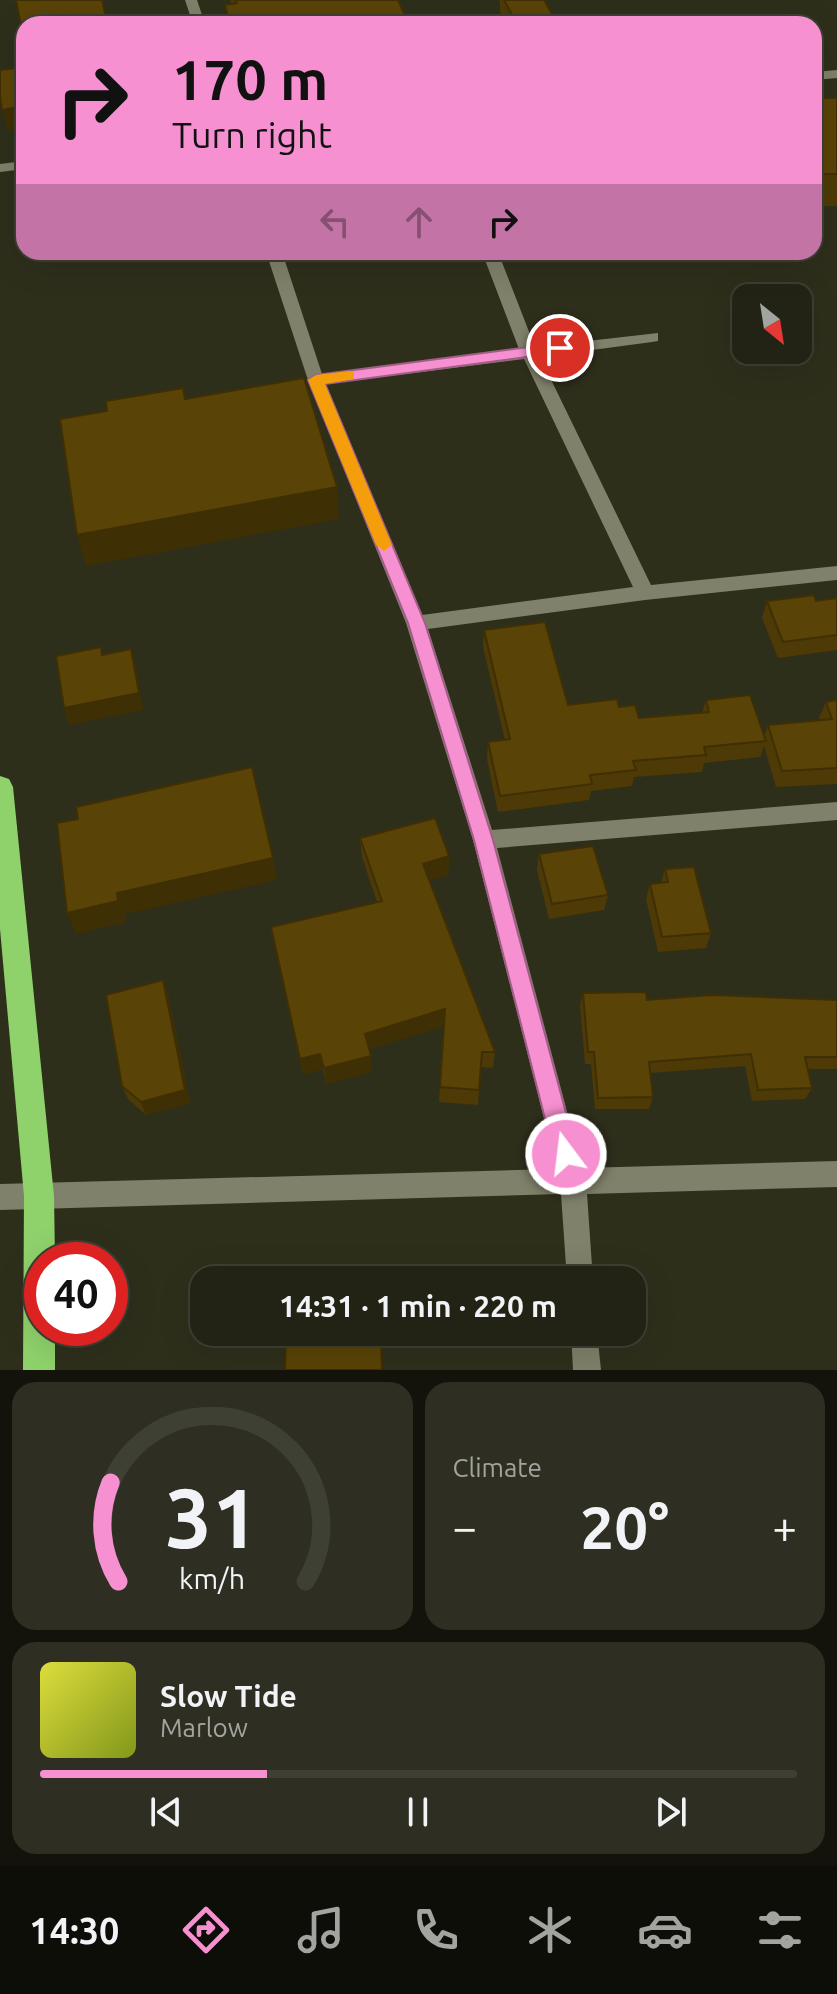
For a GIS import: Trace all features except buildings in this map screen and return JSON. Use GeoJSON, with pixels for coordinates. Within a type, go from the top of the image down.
{"type":"FeatureCollection","features":[{"type":"Feature","properties":{"kind":"highway"},"geometry":{"type":"LineString","coordinates":[[0,787],[39,1196],[39,1370]]}},
{"type":"Feature","properties":{"kind":"street"},"geometry":{"type":"LineString","coordinates":[[277,260],[316,380],[416,623],[484,840],[573,1183],[579,1266]]}},
{"type":"Feature","properties":{"kind":"street"},"geometry":{"type":"LineString","coordinates":[[493,260],[529,352],[645,593]]}},
{"type":"Feature","properties":{"kind":"street"},"geometry":{"type":"LineString","coordinates":[[316,380],[652,337]]}},
{"type":"Feature","properties":{"kind":"street"},"geometry":{"type":"LineString","coordinates":[[416,623],[645,593],[837,573]]}},
{"type":"Feature","properties":{"kind":"street"},"geometry":{"type":"LineString","coordinates":[[484,840],[837,811]]}},
{"type":"Feature","properties":{"kind":"street"},"geometry":{"type":"LineString","coordinates":[[0,1197],[837,1174]]}},
{"type":"Feature","properties":{"kind":"street"},"geometry":{"type":"LineString","coordinates":[[585,1346],[587,1370]]}},
{"type":"Feature","properties":{"kind":"slow traffic"},"geometry":{"type":"LineString","coordinates":[[349,376],[316,380],[384,545]]}},
{"type":"Feature","properties":{"kind":"route"},"geometry":{"type":"LineString","coordinates":[[560,348],[316,380],[416,623],[484,840],[566,1154]]}}]}
